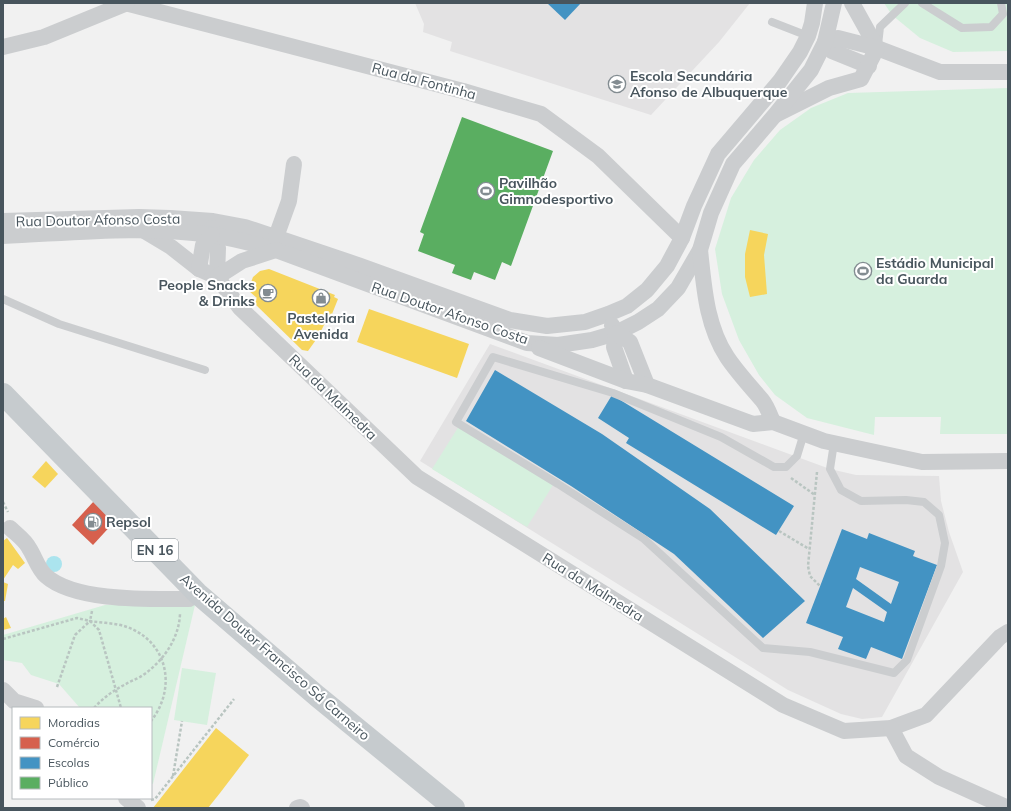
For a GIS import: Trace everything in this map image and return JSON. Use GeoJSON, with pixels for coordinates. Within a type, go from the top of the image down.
{"type":"FeatureCollection","features":[{"type":"Feature","properties":{"kind":"main road","name":"Avenida Doutor Francisco Sá Carneiro"},"geometry":{"type":"LineString","coordinates":[[3,394],[189,596],[317,696],[454,808]]}},
{"type":"Feature","properties":{"kind":"street"},"geometry":{"type":"LineString","coordinates":[[3,47],[44,36],[126,3]]}},
{"type":"Feature","properties":{"kind":"street","name":"Rua da Fontinha"},"geometry":{"type":"LineString","coordinates":[[126,3],[463,91],[541,114],[598,156],[682,238]]}},
{"type":"Feature","properties":{"kind":"street","name":"Rua Doutor Afonso Costa"},"geometry":{"type":"LineString","coordinates":[[276,244],[358,265],[510,320],[547,326],[585,322],[627,306],[647,290],[667,266],[682,238],[694,206],[718,154],[780,81],[800,52],[808,36],[812,23],[815,3]]}},
{"type":"Feature","properties":{"kind":"street","name":"Rua Doutor Afonso Costa"},"geometry":{"type":"LineString","coordinates":[[3,236],[245,227],[276,244],[527,343],[558,345],[592,340],[616,333],[638,322],[658,309],[678,288],[700,250],[711,213],[733,164],[811,70],[825,42],[834,3]]}},
{"type":"Feature","properties":{"kind":"street"},"geometry":{"type":"LineString","coordinates":[[852,3],[878,48]]}},
{"type":"Feature","properties":{"kind":"street"},"geometry":{"type":"LineString","coordinates":[[808,36],[825,42],[832,51],[868,66]]}},
{"type":"Feature","properties":{"kind":"street"},"geometry":{"type":"LineString","coordinates":[[825,42],[838,38],[878,48],[940,72],[1008,72]]}},
{"type":"Feature","properties":{"kind":"street"},"geometry":{"type":"LineString","coordinates":[[775,115],[798,105],[829,88],[861,79],[878,48]]}},
{"type":"Feature","properties":{"kind":"street"},"geometry":{"type":"LineString","coordinates":[[217,277],[242,261],[276,244],[289,201],[294,164]]}},
{"type":"Feature","properties":{"kind":"street","name":"Rua Doutor Afonso Costa"},"geometry":{"type":"LineString","coordinates":[[3,221],[139,217],[170,218],[212,228]]}},
{"type":"Feature","properties":{"kind":"street"},"geometry":{"type":"LineString","coordinates":[[212,228],[218,248],[217,277]]}},
{"type":"Feature","properties":{"kind":"street"},"geometry":{"type":"LineString","coordinates":[[199,269],[203,245],[212,228]]}},
{"type":"Feature","properties":{"kind":"street","name":"Rua da Malmedra"},"geometry":{"type":"LineString","coordinates":[[141,230],[171,247],[199,269],[217,277],[240,308],[417,477],[783,706],[844,731],[891,728],[926,715],[1000,637],[1008,632]]}},
{"type":"Feature","properties":{"kind":"street"},"geometry":{"type":"LineString","coordinates":[[700,250],[705,296],[712,326],[726,356],[748,385],[763,401],[773,422]]}},
{"type":"Feature","properties":{"kind":"street"},"geometry":{"type":"LineString","coordinates":[[608,314],[616,333],[614,348],[626,380]]}},
{"type":"Feature","properties":{"kind":"street"},"geometry":{"type":"LineString","coordinates":[[616,333],[630,342],[646,385]]}},
{"type":"Feature","properties":{"kind":"street"},"geometry":{"type":"LineString","coordinates":[[527,343],[561,357],[626,380],[646,385],[753,424],[773,422],[804,434],[834,443],[922,462],[1008,461]]}},
{"type":"Feature","properties":{"kind":"street"},"geometry":{"type":"LineString","coordinates":[[10,528],[28,546],[38,566],[46,576],[64,588],[110,598],[189,596]]}},
{"type":"Feature","properties":{"kind":"street"},"geometry":{"type":"LineString","coordinates":[[3,690],[14,701],[33,707]]}},
{"type":"Feature","properties":{"kind":"street"},"geometry":{"type":"LineString","coordinates":[[891,728],[906,756],[939,777],[1008,808]]}},
{"type":"Feature","properties":{"kind":"street"},"geometry":{"type":"LineString","coordinates":[[129,799],[143,804]]}},
{"type":"Feature","properties":{"kind":"street"},"geometry":{"type":"LineString","coordinates":[[297,808],[302,808]]}},
{"type":"Feature","properties":{"kind":"lane"},"geometry":{"type":"LineString","coordinates":[[878,48],[880,28],[905,3]]}},
{"type":"Feature","properties":{"kind":"lane"},"geometry":{"type":"LineString","coordinates":[[922,3],[962,28],[991,27],[1006,14],[1002,3]]}},
{"type":"Feature","properties":{"kind":"lane"},"geometry":{"type":"LineString","coordinates":[[772,22],[808,36]]}},
{"type":"Feature","properties":{"kind":"lane"},"geometry":{"type":"LineString","coordinates":[[3,299],[59,324],[205,370]]}},
{"type":"Feature","properties":{"kind":"lane"},"geometry":{"type":"LineString","coordinates":[[804,434],[797,456],[786,467],[774,466],[721,437],[613,393],[493,357],[456,422],[558,484],[644,539],[763,648],[810,652],[894,673],[907,660],[941,566],[945,543],[939,515],[924,502],[906,500],[861,501],[841,490],[830,469],[834,443]]}},
{"type":"Feature","properties":{"kind":"path"},"geometry":{"type":"LineString","coordinates":[[786,467],[791,478],[815,495]]}},
{"type":"Feature","properties":{"kind":"path"},"geometry":{"type":"LineString","coordinates":[[817,472],[808,566],[810,576],[820,586]]}},
{"type":"Feature","properties":{"kind":"path"},"geometry":{"type":"LineString","coordinates":[[779,531],[809,549]]}},
{"type":"Feature","properties":{"kind":"path"},"geometry":{"type":"LineString","coordinates":[[95,707],[103,698],[140,677],[167,652],[175,636],[180,618],[189,596]]}},
{"type":"Feature","properties":{"kind":"path"},"geometry":{"type":"LineString","coordinates":[[3,639],[77,618],[126,626],[137,631],[154,647],[164,668],[166,691],[163,702],[152,720]]}},
{"type":"Feature","properties":{"kind":"path"},"geometry":{"type":"LineString","coordinates":[[57,687],[75,635],[90,621]]}},
{"type":"Feature","properties":{"kind":"path"},"geometry":{"type":"LineString","coordinates":[[99,630],[121,707]]}},
{"type":"Feature","properties":{"kind":"path"},"geometry":{"type":"LineString","coordinates":[[143,804],[155,799],[234,699]]}},
{"type":"Feature","properties":{"kind":"path"},"geometry":{"type":"LineString","coordinates":[[173,776],[182,721]]}},
{"type":"Feature","properties":{"kind":"shaded area","name":"Escola Secundária Afonso de Albuquerque"},"geometry":{"type":"Polygon","coordinates":[[[415,3],[750,3],[719,42],[651,115],[450,51],[452,42],[423,32],[424,24],[415,3]]]}},
{"type":"Feature","properties":{"kind":"shaded area"},"geometry":{"type":"Polygon","coordinates":[[[490,344],[830,469],[856,475],[939,476],[941,501],[949,532],[963,572],[882,717],[862,719],[841,714],[788,690],[420,461],[490,344]]]}},
{"type":"Feature","properties":{"kind":"green space"},"geometry":{"type":"Polygon","coordinates":[[[884,3],[1008,3],[1008,51],[953,52],[920,38],[892,15],[884,3]]]}},
{"type":"Feature","properties":{"kind":"green space","name":"Estádio Municipal da Guarda"},"geometry":{"type":"Polygon","coordinates":[[[1008,88],[1008,434],[940,434],[941,417],[875,417],[874,435],[807,418],[775,395],[759,375],[739,340],[722,294],[715,249],[731,198],[754,160],[780,130],[811,108],[848,93],[1008,88]]]}},
{"type":"Feature","properties":{"kind":"green space"},"geometry":{"type":"Polygon","coordinates":[[[459,426],[553,485],[527,527],[432,469],[459,426]]]}},
{"type":"Feature","properties":{"kind":"green space"},"geometry":{"type":"Polygon","coordinates":[[[105,605],[195,605],[153,784],[152,707],[79,707],[59,684],[31,675],[22,663],[3,660],[3,635],[105,605]]]}},
{"type":"Feature","properties":{"kind":"green space"},"geometry":{"type":"Polygon","coordinates":[[[182,668],[216,673],[207,725],[174,720],[182,668]]]}},
{"type":"Feature","properties":{"kind":"water"},"geometry":{"type":"Polygon","coordinates":[[[54,556],[60,558],[62,564],[60,570],[54,572],[48,570],[46,564],[48,558],[54,556]]]}},
{"type":"Feature","properties":{"kind":"building: Moradias"},"geometry":{"type":"Polygon","coordinates":[[[750,230],[768,234],[764,255],[767,294],[750,297],[745,277],[745,254],[750,230]]]}},
{"type":"Feature","properties":{"kind":"building: Moradias"},"geometry":{"type":"Polygon","coordinates":[[[269,269],[335,295],[334,297],[338,299],[332,314],[331,313],[328,320],[327,319],[318,337],[308,351],[302,350],[253,302],[257,298],[249,291],[253,277],[260,271],[269,269]]]}},
{"type":"Feature","properties":{"kind":"building: Moradias"},"geometry":{"type":"Polygon","coordinates":[[[369,309],[469,344],[457,378],[357,342],[369,309]]]}},
{"type":"Feature","properties":{"kind":"building: Moradias"},"geometry":{"type":"Polygon","coordinates":[[[46,461],[58,474],[45,488],[32,477],[46,461]]]}},
{"type":"Feature","properties":{"kind":"building: Moradias"},"geometry":{"type":"Polygon","coordinates":[[[7,538],[25,563],[18,569],[13,565],[3,580],[3,541],[7,538]]]}},
{"type":"Feature","properties":{"kind":"building: Moradias"},"geometry":{"type":"Polygon","coordinates":[[[3,582],[8,584],[5,601],[3,601],[3,582]]]}},
{"type":"Feature","properties":{"kind":"building: Moradias"},"geometry":{"type":"Polygon","coordinates":[[[6,617],[11,628],[3,630],[3,619],[6,617]]]}},
{"type":"Feature","properties":{"kind":"building: Moradias"},"geometry":{"type":"Polygon","coordinates":[[[216,728],[249,755],[220,793],[208,808],[153,808],[216,728]]]}},
{"type":"Feature","properties":{"kind":"building: Comércio"},"geometry":{"type":"Polygon","coordinates":[[[94,501],[115,521],[93,545],[72,525],[94,501]]]}},
{"type":"Feature","properties":{"kind":"building: Escolas"},"geometry":{"type":"Polygon","coordinates":[[[547,3],[581,3],[565,20],[547,3]]]}},
{"type":"Feature","properties":{"kind":"building: Escolas"},"geometry":{"type":"Polygon","coordinates":[[[495,370],[602,434],[710,509],[805,601],[763,638],[674,554],[571,486],[466,421],[495,370]]]}},
{"type":"Feature","properties":{"kind":"building: Escolas"},"geometry":{"type":"Polygon","coordinates":[[[612,395],[794,506],[776,535],[626,443],[629,438],[598,418],[612,395]]]}},
{"type":"Feature","properties":{"kind":"building: Escolas"},"geometry":{"type":"Polygon","coordinates":[[[842,529],[867,539],[869,533],[915,551],[913,556],[937,565],[902,659],[871,647],[866,659],[838,649],[843,637],[806,623],[842,529]],[[860,567],[856,579],[891,604],[899,582],[860,567]],[[853,588],[846,607],[884,622],[887,612],[853,588]]]}},
{"type":"Feature","properties":{"kind":"building: Público","name":"Pavilhão Gimnodesportivo"},"geometry":{"type":"Polygon","coordinates":[[[462,117],[553,151],[511,266],[502,262],[495,280],[474,272],[471,280],[452,273],[455,265],[418,251],[424,234],[420,232],[462,117]]]}},
{"type":"Feature","properties":{"kind":"place","name":"Escola Secundária Afonso de Albuquerque"},"geometry":{"type":"Point","coordinates":[617,84]}},
{"type":"Feature","properties":{"kind":"place","name":"Pavilhão Gimnodesportivo"},"geometry":{"type":"Point","coordinates":[486,191]}},
{"type":"Feature","properties":{"kind":"place","name":"Estádio Municipal da Guarda"},"geometry":{"type":"Point","coordinates":[863,271]}},
{"type":"Feature","properties":{"kind":"place","name":"People Snacks & Drinks"},"geometry":{"type":"Point","coordinates":[268,293]}},
{"type":"Feature","properties":{"kind":"place","name":"Pastelaria Avenida"},"geometry":{"type":"Point","coordinates":[321,298]}},
{"type":"Feature","properties":{"kind":"place","name":"Repsol"},"geometry":{"type":"Point","coordinates":[93,522]}}]}
